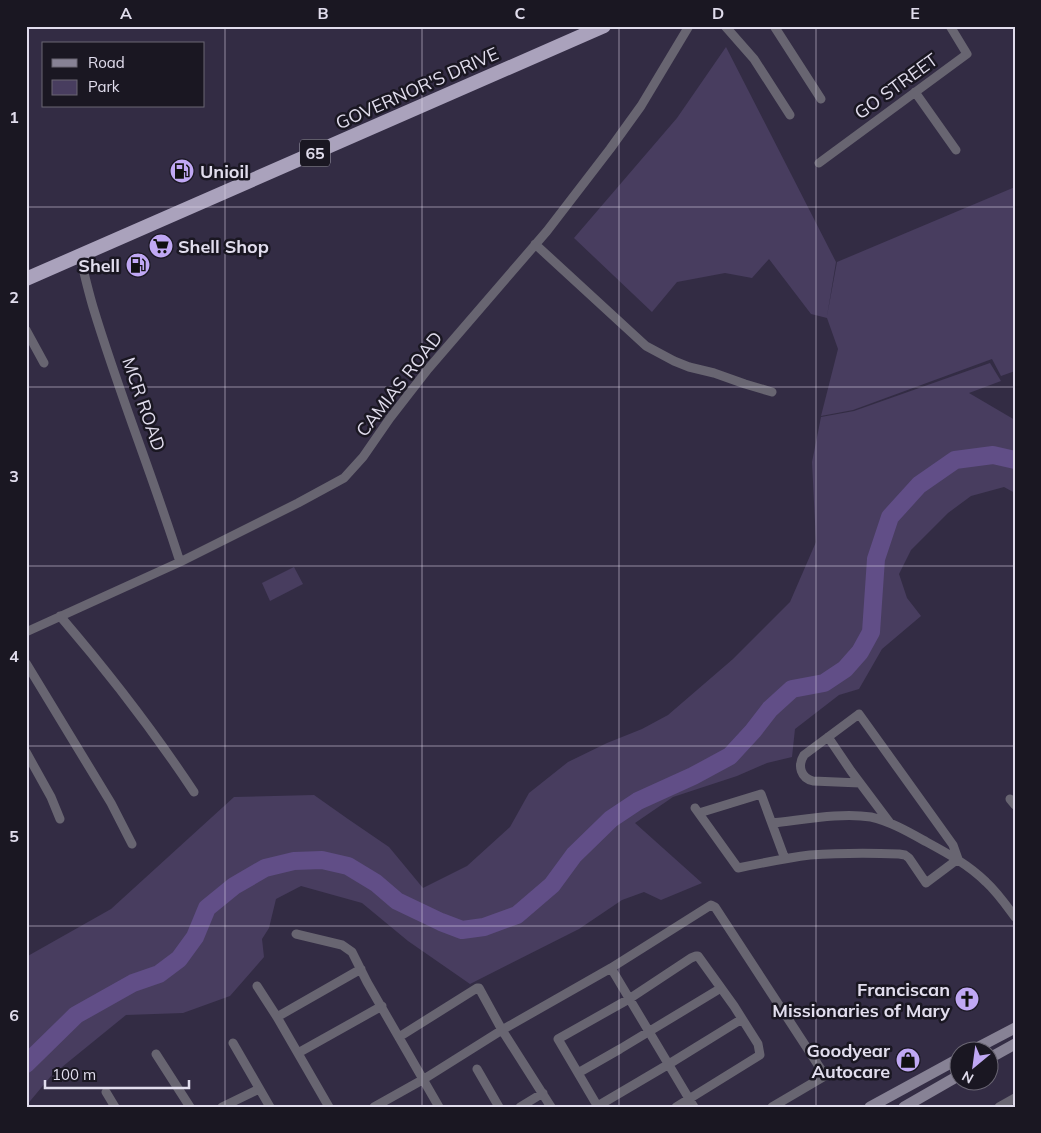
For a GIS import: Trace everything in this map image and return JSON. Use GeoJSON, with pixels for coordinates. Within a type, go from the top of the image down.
{"type":"FeatureCollection","features":[{"type":"Feature","properties":{"kind":"highway","name":"GOVERNOR'S DRIVE"},"geometry":{"type":"LineString","coordinates":[[26,279],[604,26]]}},
{"type":"Feature","properties":{"kind":"main road"},"geometry":{"type":"LineString","coordinates":[[992,1040],[1015,1028]]}},
{"type":"Feature","properties":{"kind":"main road"},"geometry":{"type":"LineString","coordinates":[[998,1053],[1015,1044]]}},
{"type":"Feature","properties":{"kind":"main road"},"geometry":{"type":"LineString","coordinates":[[870,1107],[886,1103],[948,1064]]}},
{"type":"Feature","properties":{"kind":"main road"},"geometry":{"type":"LineString","coordinates":[[904,1107],[948,1082]]}},
{"type":"Feature","properties":{"kind":"street","name":"CAMIAS ROAD"},"geometry":{"type":"LineString","coordinates":[[26,632],[180,562],[344,478],[364,456],[428,368],[535,244],[610,149],[641,106],[689,26]]}},
{"type":"Feature","properties":{"kind":"street"},"geometry":{"type":"LineString","coordinates":[[725,26],[754,59],[790,114]]}},
{"type":"Feature","properties":{"kind":"street"},"geometry":{"type":"LineString","coordinates":[[774,26],[820,99]]}},
{"type":"Feature","properties":{"kind":"street","name":"GO STREET"},"geometry":{"type":"LineString","coordinates":[[819,163],[967,54],[950,26]]}},
{"type":"Feature","properties":{"kind":"street"},"geometry":{"type":"LineString","coordinates":[[915,92],[956,150]]}},
{"type":"Feature","properties":{"kind":"street"},"geometry":{"type":"LineString","coordinates":[[535,244],[646,346],[689,367],[772,392]]}},
{"type":"Feature","properties":{"kind":"street","name":"MCR ROAD"},"geometry":{"type":"LineString","coordinates":[[80,256],[93,307],[180,562]]}},
{"type":"Feature","properties":{"kind":"street"},"geometry":{"type":"LineString","coordinates":[[26,330],[44,363]]}},
{"type":"Feature","properties":{"kind":"street"},"geometry":{"type":"LineString","coordinates":[[60,616],[88,648],[158,738],[194,792]]}},
{"type":"Feature","properties":{"kind":"street"},"geometry":{"type":"LineString","coordinates":[[26,663],[111,803],[132,844]]}},
{"type":"Feature","properties":{"kind":"street"},"geometry":{"type":"LineString","coordinates":[[860,783],[813,781],[807,779],[800,768],[801,760],[804,756],[859,714],[953,844],[958,859]]}},
{"type":"Feature","properties":{"kind":"street"},"geometry":{"type":"LineString","coordinates":[[828,737],[890,823]]}},
{"type":"Feature","properties":{"kind":"street"},"geometry":{"type":"LineString","coordinates":[[26,752],[60,819]]}},
{"type":"Feature","properties":{"kind":"street"},"geometry":{"type":"LineString","coordinates":[[786,859],[761,794],[697,810],[738,868],[809,855],[853,853],[899,854],[909,858],[926,883],[958,859]]}},
{"type":"Feature","properties":{"kind":"street"},"geometry":{"type":"LineString","coordinates":[[772,823],[836,816],[857,816],[872,817],[890,823],[958,859],[987,882],[1015,917]]}},
{"type":"Feature","properties":{"kind":"street"},"geometry":{"type":"LineString","coordinates":[[374,1107],[610,968],[711,905],[824,1074],[823,1077],[772,1107]]}},
{"type":"Feature","properties":{"kind":"street"},"geometry":{"type":"LineString","coordinates":[[296,934],[342,944],[352,952],[439,1107]]}},
{"type":"Feature","properties":{"kind":"street"},"geometry":{"type":"LineString","coordinates":[[676,1107],[692,1103],[760,1055],[758,1044],[742,1019],[721,988],[699,957],[696,956],[630,999],[558,1039],[597,1106],[742,1019]]}},
{"type":"Feature","properties":{"kind":"street"},"geometry":{"type":"LineString","coordinates":[[610,968],[692,1103]]}},
{"type":"Feature","properties":{"kind":"street"},"geometry":{"type":"LineString","coordinates":[[277,1018],[361,969]]}},
{"type":"Feature","properties":{"kind":"street"},"geometry":{"type":"LineString","coordinates":[[257,986],[329,1107]]}},
{"type":"Feature","properties":{"kind":"street"},"geometry":{"type":"LineString","coordinates":[[399,1036],[478,988],[482,991],[502,1030],[551,1107]]}},
{"type":"Feature","properties":{"kind":"street"},"geometry":{"type":"LineString","coordinates":[[578,1073],[721,988]]}},
{"type":"Feature","properties":{"kind":"street"},"geometry":{"type":"LineString","coordinates":[[298,1053],[382,1006]]}},
{"type":"Feature","properties":{"kind":"street"},"geometry":{"type":"LineString","coordinates":[[233,1043],[270,1107]]}},
{"type":"Feature","properties":{"kind":"street"},"geometry":{"type":"LineString","coordinates":[[156,1054],[190,1107]]}},
{"type":"Feature","properties":{"kind":"street"},"geometry":{"type":"LineString","coordinates":[[477,1069],[499,1107]]}},
{"type":"Feature","properties":{"kind":"street"},"geometry":{"type":"LineString","coordinates":[[222,1107],[259,1089]]}},
{"type":"Feature","properties":{"kind":"street"},"geometry":{"type":"LineString","coordinates":[[106,1092],[115,1107]]}},
{"type":"Feature","properties":{"kind":"street"},"geometry":{"type":"LineString","coordinates":[[520,1107],[543,1093]]}},
{"type":"Feature","properties":{"kind":"street"},"geometry":{"type":"LineString","coordinates":[[999,1107],[1015,1098]]}},
{"type":"Feature","properties":{"kind":"green space"},"geometry":{"type":"Polygon","coordinates":[[[726,47],[836,262],[827,316],[837,262],[1015,187],[1015,371],[1001,376],[992,359],[853,410],[821,416],[838,349],[827,318],[811,314],[769,259],[752,278],[725,273],[677,282],[652,312],[574,238],[677,118],[726,47]]]}},
{"type":"Feature","properties":{"kind":"green space"},"geometry":{"type":"Polygon","coordinates":[[[990,363],[1001,381],[969,393],[1015,420],[1015,493],[1004,487],[971,496],[948,513],[911,550],[899,574],[907,598],[921,616],[882,649],[859,689],[839,695],[795,729],[792,757],[767,763],[737,776],[673,797],[635,823],[702,883],[661,900],[644,892],[622,900],[579,929],[470,984],[408,941],[362,903],[301,886],[276,899],[269,928],[262,939],[264,957],[230,996],[183,1013],[126,1015],[51,1076],[26,1106],[26,957],[111,909],[234,797],[314,795],[389,847],[423,888],[467,866],[510,827],[529,793],[568,762],[642,729],[668,715],[733,659],[790,602],[816,542],[812,462],[821,417],[854,411],[990,363]]]}},
{"type":"Feature","properties":{"kind":"green space"},"geometry":{"type":"Polygon","coordinates":[[[294,567],[303,584],[270,601],[262,583],[294,567]]]}},
{"type":"Feature","properties":{"kind":"waterway"},"geometry":{"type":"LineString","coordinates":[[26,1064],[76,1015],[133,983],[159,974],[179,959],[195,937],[207,908],[234,886],[265,868],[294,861],[322,860],[348,866],[376,883],[397,901],[462,930],[484,927],[517,915],[552,885],[574,855],[611,819],[638,801],[693,776],[730,756],[770,709],[792,689],[824,683],[845,669],[860,652],[871,632],[876,559],[890,517],[919,485],[955,460],[993,455],[1015,460]]}},
{"type":"Feature","properties":{"kind":"place","name":"Unioil"},"geometry":{"type":"Point","coordinates":[182,171]}},
{"type":"Feature","properties":{"kind":"place","name":"Shell Shop"},"geometry":{"type":"Point","coordinates":[161,246]}},
{"type":"Feature","properties":{"kind":"place","name":"Shell"},"geometry":{"type":"Point","coordinates":[138,265]}},
{"type":"Feature","properties":{"kind":"place","name":"Franciscan Missionaries of Mary"},"geometry":{"type":"Point","coordinates":[967,999]}},
{"type":"Feature","properties":{"kind":"place","name":"Goodyear Autocare"},"geometry":{"type":"Point","coordinates":[908,1060]}}]}
